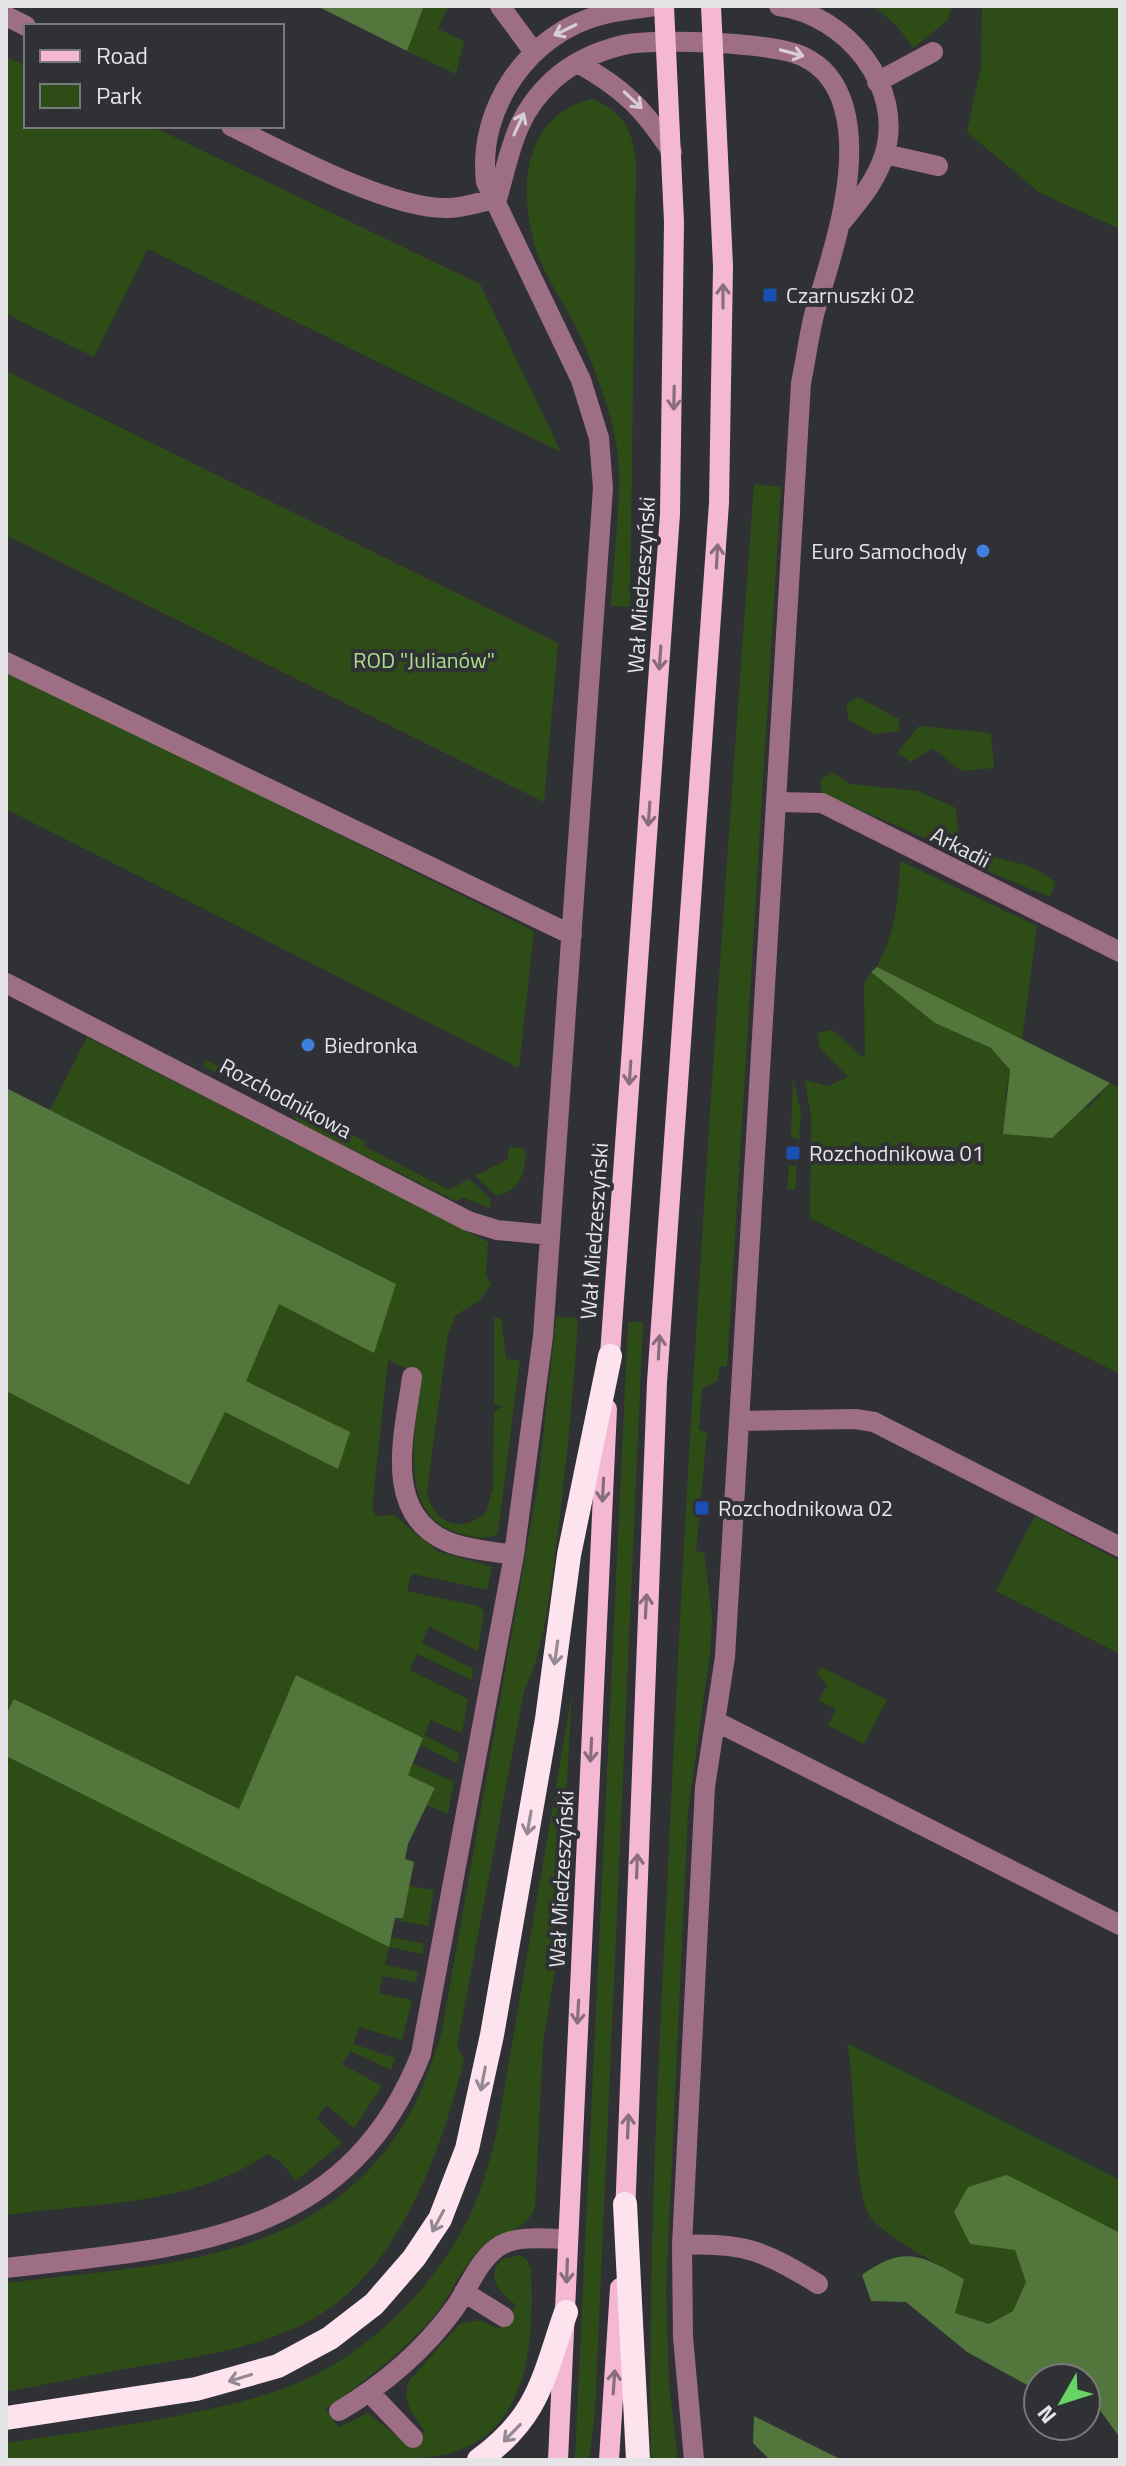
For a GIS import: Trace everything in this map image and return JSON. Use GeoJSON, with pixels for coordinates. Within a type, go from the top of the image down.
{"type":"FeatureCollection","features":[{"type":"Feature","properties":{"kind":"highway"},"geometry":{"type":"LineString","coordinates":[[6,2418],[196,2389],[278,2366],[330,2338],[374,2304],[414,2258],[440,2219],[467,2149],[489,2049],[547,1719],[569,1555],[610,1356]]}},
{"type":"Feature","properties":{"kind":"highway"},"geometry":{"type":"LineString","coordinates":[[625,2204],[638,2460]]}},
{"type":"Feature","properties":{"kind":"highway"},"geometry":{"type":"LineString","coordinates":[[479,2460],[517,2429],[532,2409],[566,2312]]}},
{"type":"Feature","properties":{"kind":"main road","name":"Wał Miedzeszyński"},"geometry":{"type":"LineString","coordinates":[[558,2460],[610,1356],[670,514],[675,360],[672,152],[664,6]]}},
{"type":"Feature","properties":{"kind":"main road"},"geometry":{"type":"LineString","coordinates":[[609,2460],[625,2204],[658,1367],[719,503],[723,266],[711,6]]}},
{"type":"Feature","properties":{"kind":"street"},"geometry":{"type":"LineString","coordinates":[[500,6],[534,52]]}},
{"type":"Feature","properties":{"kind":"street"},"geometry":{"type":"LineString","coordinates":[[6,2268],[118,2255],[238,2231],[274,2217],[326,2185],[375,2136],[401,2097],[421,2054],[440,1966],[514,1555],[543,1336],[599,581],[602,461],[595,421],[581,380],[527,273],[497,199],[486,182],[484,161],[494,112],[510,83],[534,52],[552,37],[600,15],[656,6]]}},
{"type":"Feature","properties":{"kind":"street"},"geometry":{"type":"LineString","coordinates":[[779,6],[807,13],[844,34],[868,63],[887,117],[885,154],[870,189],[840,224]]}},
{"type":"Feature","properties":{"kind":"street"},"geometry":{"type":"LineString","coordinates":[[6,16],[24,25]]}},
{"type":"Feature","properties":{"kind":"street"},"geometry":{"type":"LineString","coordinates":[[497,199],[515,129],[526,110],[554,80],[578,63],[625,44],[714,44],[792,52],[827,74],[837,89],[847,123],[840,224],[815,311],[801,383],[725,1657],[705,1787],[682,2245],[683,2337],[694,2460]]}},
{"type":"Feature","properties":{"kind":"street"},"geometry":{"type":"LineString","coordinates":[[877,82],[933,52]]}},
{"type":"Feature","properties":{"kind":"street"},"geometry":{"type":"LineString","coordinates":[[578,63],[632,98],[647,114],[672,152]]}},
{"type":"Feature","properties":{"kind":"street"},"geometry":{"type":"LineString","coordinates":[[235,128],[330,174],[415,204],[450,208],[497,199]]}},
{"type":"Feature","properties":{"kind":"street"},"geometry":{"type":"LineString","coordinates":[[885,154],[938,166]]}},
{"type":"Feature","properties":{"kind":"street"},"geometry":{"type":"LineString","coordinates":[[6,662],[572,935]]}},
{"type":"Feature","properties":{"kind":"street","name":"Arkadii"},"geometry":{"type":"LineString","coordinates":[[777,802],[822,803],[1120,952]]}},
{"type":"Feature","properties":{"kind":"street","name":"Rozchodnikowa"},"geometry":{"type":"LineString","coordinates":[[6,983],[468,1221],[497,1230],[550,1235]]}},
{"type":"Feature","properties":{"kind":"street"},"geometry":{"type":"LineString","coordinates":[[412,1377],[401,1467],[407,1501],[428,1530],[445,1541],[514,1555]]}},
{"type":"Feature","properties":{"kind":"street"},"geometry":{"type":"LineString","coordinates":[[740,1421],[855,1419],[874,1422],[1120,1547]]}},
{"type":"Feature","properties":{"kind":"street"},"geometry":{"type":"LineString","coordinates":[[717,1722],[1120,1925]]}},
{"type":"Feature","properties":{"kind":"street"},"geometry":{"type":"LineString","coordinates":[[339,2411],[370,2393],[402,2365],[453,2310],[484,2259],[499,2246],[513,2240],[568,2239]]}},
{"type":"Feature","properties":{"kind":"street"},"geometry":{"type":"LineString","coordinates":[[682,2245],[750,2249],[772,2255],[818,2284]]}},
{"type":"Feature","properties":{"kind":"street"},"geometry":{"type":"LineString","coordinates":[[464,2292],[504,2317]]}},
{"type":"Feature","properties":{"kind":"street"},"geometry":{"type":"LineString","coordinates":[[370,2393],[413,2438]]}},
{"type":"Feature","properties":{"kind":"green space"},"geometry":{"type":"Polygon","coordinates":[[[317,6],[424,6],[407,51],[317,6]]]}},
{"type":"Feature","properties":{"kind":"green space"},"geometry":{"type":"Polygon","coordinates":[[[424,6],[448,6],[438,29],[464,41],[456,74],[407,51],[424,6]]]}},
{"type":"Feature","properties":{"kind":"green space"},"geometry":{"type":"Polygon","coordinates":[[[874,6],[953,6],[947,21],[913,48],[898,27],[874,6]]]}},
{"type":"Feature","properties":{"kind":"green space"},"geometry":{"type":"Polygon","coordinates":[[[982,6],[1120,6],[1120,229],[1040,193],[967,132],[981,66],[982,6]]]}},
{"type":"Feature","properties":{"kind":"green space"},"geometry":{"type":"Polygon","coordinates":[[[6,56],[24,65],[24,128],[155,128],[480,284],[561,452],[148,249],[94,357],[6,314],[6,56]]]}},
{"type":"Feature","properties":{"kind":"green space"},"geometry":{"type":"Polygon","coordinates":[[[593,99],[612,110],[625,124],[636,164],[630,607],[611,606],[619,479],[610,417],[579,333],[539,258],[528,210],[530,162],[538,141],[550,122],[569,108],[593,99]]]}},
{"type":"Feature","properties":{"kind":"green space","name":"ROD \"Julianów\""},"geometry":{"type":"Polygon","coordinates":[[[6,371],[558,643],[544,802],[6,535],[6,371]]]}},
{"type":"Feature","properties":{"kind":"green space"},"geometry":{"type":"Polygon","coordinates":[[[754,484],[781,487],[727,1367],[720,1366],[717,1381],[702,1389],[699,1430],[707,1432],[696,1551],[704,1552],[712,1616],[710,1654],[688,1811],[666,2289],[669,2384],[678,2460],[651,2460],[653,2214],[679,1639],[708,1144],[754,484]]]}},
{"type":"Feature","properties":{"kind":"green space"},"geometry":{"type":"Polygon","coordinates":[[[6,670],[534,931],[519,1068],[6,809],[6,670]]]}},
{"type":"Feature","properties":{"kind":"green space"},"geometry":{"type":"Polygon","coordinates":[[[858,697],[899,719],[900,731],[874,734],[849,720],[846,704],[858,697]]]}},
{"type":"Feature","properties":{"kind":"green space"},"geometry":{"type":"Polygon","coordinates":[[[919,726],[991,733],[994,768],[961,771],[933,748],[911,762],[897,753],[919,726]]]}},
{"type":"Feature","properties":{"kind":"green space"},"geometry":{"type":"Polygon","coordinates":[[[832,772],[850,784],[918,791],[956,808],[958,833],[945,847],[822,793],[820,781],[832,772]]]}},
{"type":"Feature","properties":{"kind":"green space"},"geometry":{"type":"Polygon","coordinates":[[[992,856],[1032,867],[1056,882],[1050,897],[985,870],[982,859],[992,856]]]}},
{"type":"Feature","properties":{"kind":"green space"},"geometry":{"type":"Polygon","coordinates":[[[900,861],[1037,926],[1022,1040],[877,967],[895,916],[900,861]]]}},
{"type":"Feature","properties":{"kind":"green space"},"geometry":{"type":"Polygon","coordinates":[[[877,967],[1110,1083],[1052,1138],[1003,1134],[1010,1070],[991,1048],[935,1023],[871,972],[877,967]]]}},
{"type":"Feature","properties":{"kind":"green space"},"geometry":{"type":"Polygon","coordinates":[[[871,972],[935,1023],[991,1048],[1010,1071],[1005,1099],[1089,1107],[1110,1083],[1120,1088],[1120,1374],[810,1218],[811,1117],[805,1080],[828,1086],[848,1077],[819,1047],[818,1033],[832,1030],[865,1059],[864,984],[871,972]]]}},
{"type":"Feature","properties":{"kind":"green space"},"geometry":{"type":"Polygon","coordinates":[[[87,1037],[488,1242],[486,1275],[491,1284],[479,1301],[456,1315],[448,1334],[427,1491],[435,1511],[449,1522],[467,1523],[486,1512],[493,1487],[494,1412],[503,1406],[494,1405],[494,1318],[501,1318],[506,1359],[520,1360],[498,1534],[476,1537],[462,1534],[440,1525],[426,1510],[414,1467],[421,1375],[388,1360],[372,1508],[376,1516],[394,1515],[437,1551],[492,1567],[487,1590],[414,1574],[410,1577],[407,1591],[478,1606],[484,1611],[478,1651],[429,1626],[422,1643],[473,1669],[472,1680],[417,1654],[410,1670],[468,1699],[462,1733],[431,1720],[424,1735],[459,1753],[457,1763],[420,1745],[423,1738],[296,1676],[239,1809],[14,1699],[6,1714],[6,1391],[189,1485],[225,1412],[349,1432],[245,1381],[279,1304],[396,1284],[50,1110],[87,1037]]]}},
{"type":"Feature","properties":{"kind":"green space"},"geometry":{"type":"Polygon","coordinates":[[[206,1060],[366,1142],[364,1146],[449,1190],[469,1179],[490,1198],[490,1208],[464,1198],[456,1201],[301,1124],[284,1107],[203,1066],[206,1060]]]}},
{"type":"Feature","properties":{"kind":"green space"},"geometry":{"type":"Polygon","coordinates":[[[793,1077],[801,1112],[795,1190],[787,1189],[789,1166],[796,1166],[798,1139],[791,1137],[793,1077]]]}},
{"type":"Feature","properties":{"kind":"green space"},"geometry":{"type":"Polygon","coordinates":[[[6,1088],[396,1284],[374,1353],[279,1304],[246,1381],[350,1432],[338,1469],[225,1412],[189,1485],[6,1391],[6,1088]]]}},
{"type":"Feature","properties":{"kind":"green space"},"geometry":{"type":"Polygon","coordinates":[[[509,1147],[522,1148],[526,1152],[524,1168],[516,1186],[496,1196],[475,1176],[508,1159],[509,1147]]]}},
{"type":"Feature","properties":{"kind":"green space"},"geometry":{"type":"Polygon","coordinates":[[[556,1317],[578,1318],[565,1470],[547,1611],[536,1661],[524,1691],[457,2046],[464,2060],[443,2132],[412,2206],[369,2272],[342,2299],[289,2331],[197,2357],[6,2392],[6,2283],[177,2261],[232,2248],[284,2230],[331,2202],[373,2165],[414,2106],[441,2036],[538,1484],[556,1317]]]}},
{"type":"Feature","properties":{"kind":"green space"},"geometry":{"type":"Polygon","coordinates":[[[628,1322],[643,1322],[595,2412],[589,2460],[575,2460],[628,1322]]]}},
{"type":"Feature","properties":{"kind":"green space"},"geometry":{"type":"Polygon","coordinates":[[[1035,1516],[1120,1561],[1120,1654],[996,1591],[1035,1516]]]}},
{"type":"Feature","properties":{"kind":"green space"},"geometry":{"type":"Polygon","coordinates":[[[821,1667],[887,1700],[864,1744],[828,1725],[836,1709],[819,1701],[827,1685],[817,1674],[821,1667]]]}},
{"type":"Feature","properties":{"kind":"green space"},"geometry":{"type":"Polygon","coordinates":[[[296,1675],[423,1738],[408,1775],[435,1788],[408,1844],[405,1859],[414,1862],[403,1918],[395,1918],[389,1947],[6,1756],[6,1714],[14,1699],[239,1809],[296,1675]]]}},
{"type":"Feature","properties":{"kind":"green space"},"geometry":{"type":"Polygon","coordinates":[[[572,1693],[557,1958],[543,2043],[535,2208],[524,2223],[478,2251],[439,2309],[409,2343],[325,2409],[339,2427],[368,2413],[408,2445],[425,2431],[407,2402],[409,2381],[460,2324],[479,2320],[500,2329],[516,2305],[496,2284],[494,2272],[502,2259],[520,2255],[527,2260],[531,2269],[528,2351],[512,2403],[498,2424],[478,2441],[451,2453],[395,2460],[6,2460],[6,2443],[208,2409],[274,2392],[307,2379],[338,2362],[397,2316],[445,2259],[478,2196],[497,2132],[572,1693]]]}},
{"type":"Feature","properties":{"kind":"green space"},"geometry":{"type":"Polygon","coordinates":[[[6,1756],[388,1946],[391,1937],[424,1944],[422,1954],[389,1947],[385,1965],[418,1972],[416,1982],[383,1976],[379,1993],[412,2000],[402,2040],[359,2027],[353,2044],[395,2058],[391,2070],[351,2051],[342,2064],[382,2086],[354,2128],[326,2105],[317,2119],[342,2143],[296,2181],[281,2162],[267,2154],[238,2171],[175,2193],[141,2200],[6,2215],[6,1756]]]}},
{"type":"Feature","properties":{"kind":"green space"},"geometry":{"type":"Polygon","coordinates":[[[412,1763],[454,1782],[448,1814],[427,1805],[435,1789],[408,1775],[412,1763]]]}},
{"type":"Feature","properties":{"kind":"green space"},"geometry":{"type":"Polygon","coordinates":[[[409,1886],[434,1890],[428,1926],[395,1920],[403,1918],[409,1886]]]}},
{"type":"Feature","properties":{"kind":"green space"},"geometry":{"type":"Polygon","coordinates":[[[847,2043],[1120,2180],[1120,2233],[1113,2231],[1015,2250],[1026,2282],[1013,2311],[989,2324],[954,2312],[964,2279],[889,2234],[871,2218],[865,2205],[857,2162],[847,2043]]]}},
{"type":"Feature","properties":{"kind":"green space"},"geometry":{"type":"Polygon","coordinates":[[[1007,2175],[1120,2233],[1120,2438],[1102,2413],[1102,2362],[1022,2362],[1022,2382],[967,2352],[906,2302],[871,2301],[862,2275],[890,2259],[913,2257],[925,2259],[964,2279],[955,2313],[989,2324],[1013,2311],[1026,2282],[1015,2250],[970,2244],[954,2212],[968,2187],[1007,2175]]]}},
{"type":"Feature","properties":{"kind":"green space"},"geometry":{"type":"Polygon","coordinates":[[[754,2416],[842,2460],[770,2460],[753,2443],[754,2416]]]}},
{"type":"Feature","properties":{"kind":"place","name":"Czarnuszki 02"},"geometry":{"type":"Point","coordinates":[770,295]}},
{"type":"Feature","properties":{"kind":"place","name":"Euro Samochody"},"geometry":{"type":"Point","coordinates":[983,551]}},
{"type":"Feature","properties":{"kind":"place","name":"Biedronka"},"geometry":{"type":"Point","coordinates":[308,1045]}},
{"type":"Feature","properties":{"kind":"place","name":"Rozchodnikowa 01"},"geometry":{"type":"Point","coordinates":[793,1153]}},
{"type":"Feature","properties":{"kind":"place","name":"Rozchodnikowa 02"},"geometry":{"type":"Point","coordinates":[702,1508]}}]}
